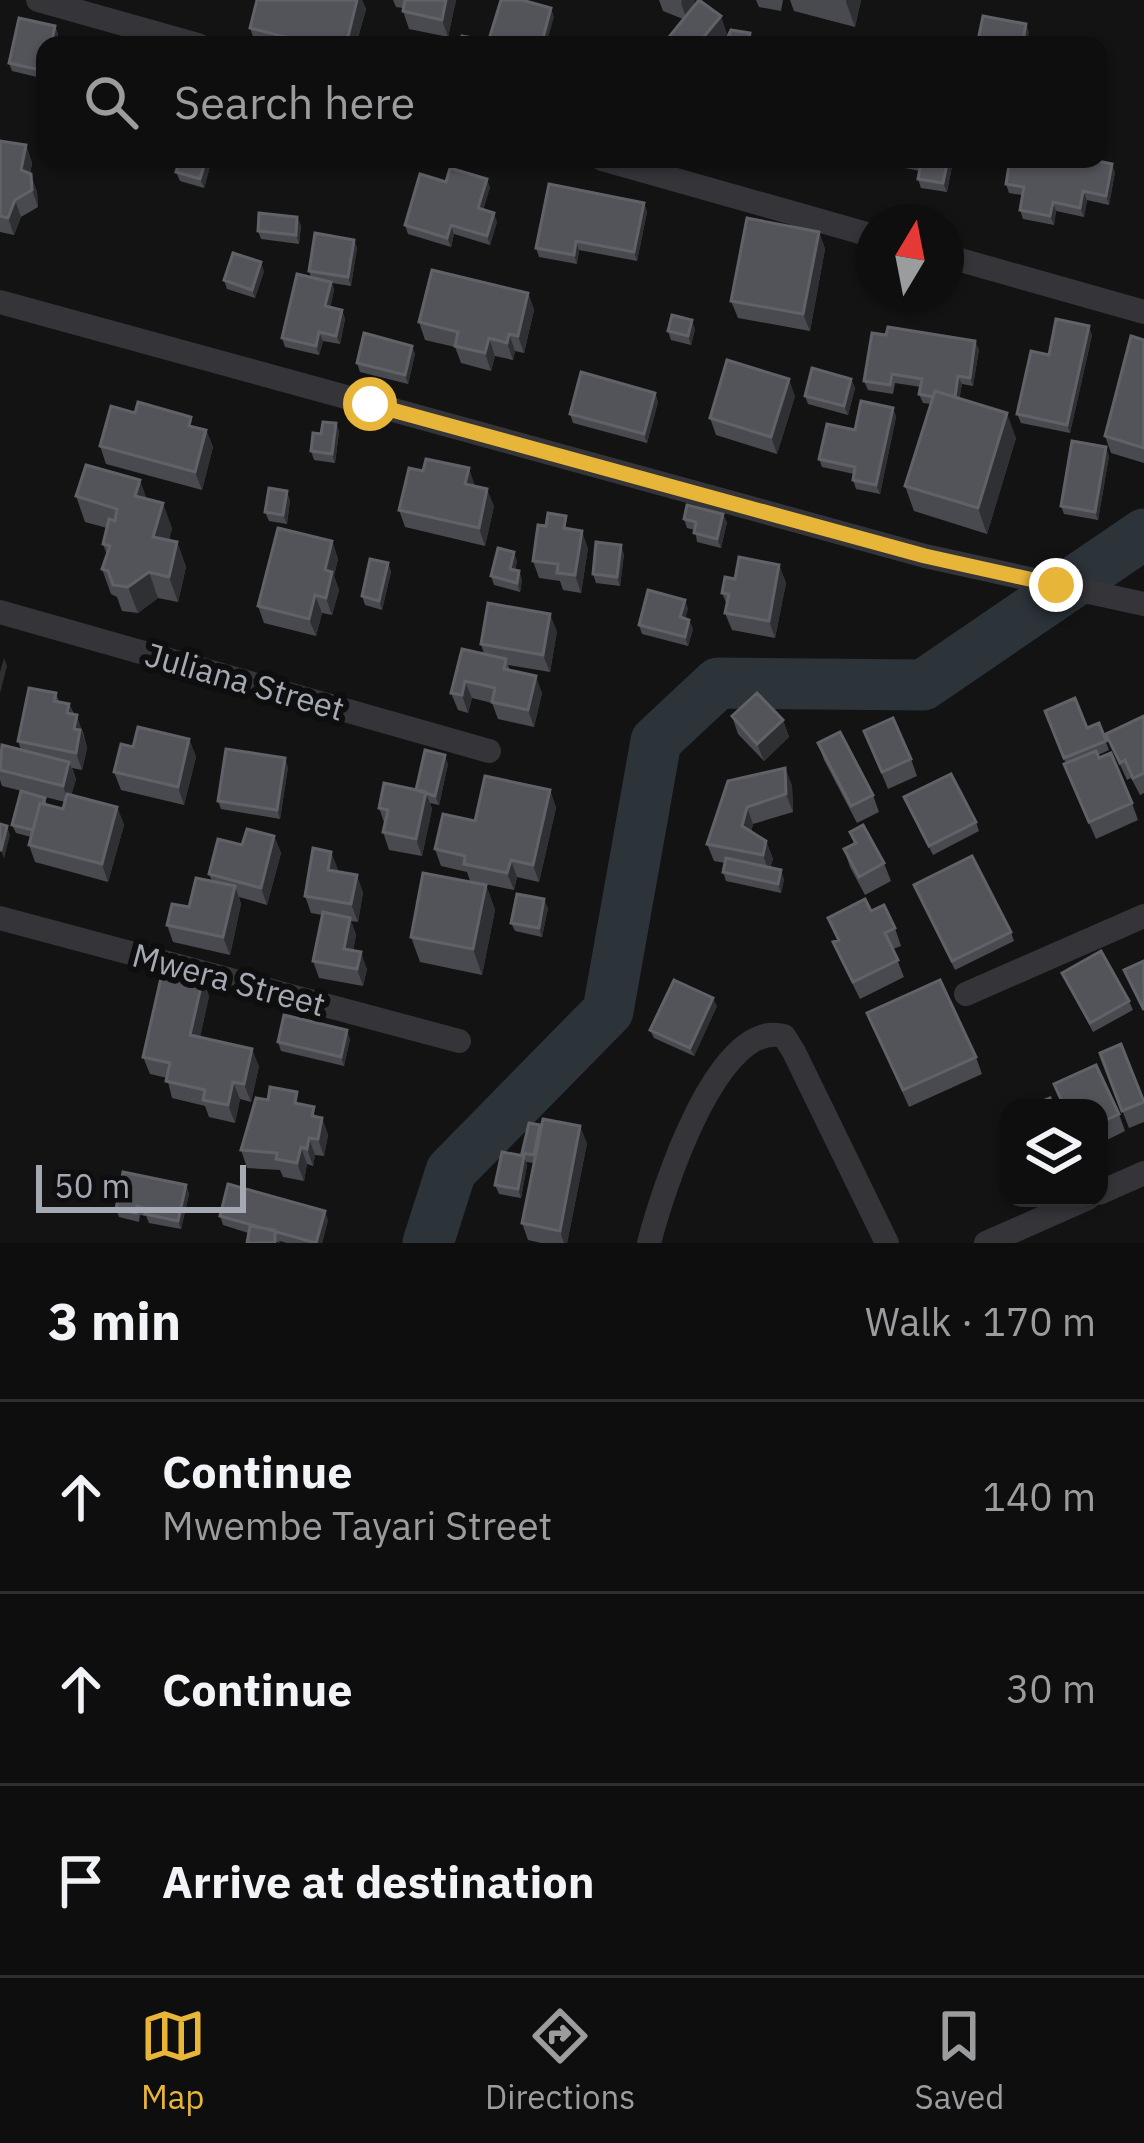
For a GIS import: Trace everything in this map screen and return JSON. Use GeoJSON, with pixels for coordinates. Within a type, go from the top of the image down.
{"type":"FeatureCollection","features":[{"type":"Feature","properties":{"kind":"street"},"geometry":{"type":"LineString","coordinates":[[38,0],[166,36]]}},
{"type":"Feature","properties":{"kind":"street"},"geometry":{"type":"LineString","coordinates":[[634,168],[856,231]]}},
{"type":"Feature","properties":{"kind":"street"},"geometry":{"type":"LineString","coordinates":[[964,261],[1144,312]]}},
{"type":"Feature","properties":{"kind":"street"},"geometry":{"type":"LineString","coordinates":[[0,302],[925,556],[1144,604]]}},
{"type":"Feature","properties":{"kind":"street","name":"Juliana Street"},"geometry":{"type":"LineString","coordinates":[[0,612],[489,751]]}},
{"type":"Feature","properties":{"kind":"street"},"geometry":{"type":"LineString","coordinates":[[965,994],[1144,916]]}},
{"type":"Feature","properties":{"kind":"street","name":"Mwera Street"},"geometry":{"type":"LineString","coordinates":[[0,918],[459,1041]]}},
{"type":"Feature","properties":{"kind":"street"},"geometry":{"type":"LineString","coordinates":[[649,1243],[659,1201],[694,1112],[748,1042],[770,1032],[784,1036],[794,1052],[887,1243]]}},
{"type":"Feature","properties":{"kind":"street"},"geometry":{"type":"LineString","coordinates":[[1108,1189],[1144,1173]]}},
{"type":"Feature","properties":{"kind":"street"},"geometry":{"type":"LineString","coordinates":[[986,1243],[1068,1207]]}},
{"type":"Feature","properties":{"kind":"building"},"geometry":{"type":"Polygon","coordinates":[[[257,0],[357,0],[348,36],[282,36],[250,28],[257,0]]]}},
{"type":"Feature","properties":{"kind":"building"},"geometry":{"type":"Polygon","coordinates":[[[405,0],[446,0],[442,20],[403,11],[405,0]]]}},
{"type":"Feature","properties":{"kind":"building"},"geometry":{"type":"Polygon","coordinates":[[[501,0],[551,8],[543,36],[490,36],[501,0]]]}},
{"type":"Feature","properties":{"kind":"building"},"geometry":{"type":"Polygon","coordinates":[[[699,0],[721,16],[704,36],[670,36],[699,0]]]}},
{"type":"Feature","properties":{"kind":"building"},"geometry":{"type":"Polygon","coordinates":[[[983,16],[1026,24],[1024,36],[979,36],[983,16]]]}},
{"type":"Feature","properties":{"kind":"building"},"geometry":{"type":"Polygon","coordinates":[[[19,18],[55,26],[53,36],[36,36],[36,69],[9,63],[19,18]]]}},
{"type":"Feature","properties":{"kind":"building"},"geometry":{"type":"Polygon","coordinates":[[[731,30],[750,33],[750,36],[728,36],[731,30]]]}},
{"type":"Feature","properties":{"kind":"building"},"geometry":{"type":"Polygon","coordinates":[[[0,141],[26,145],[21,170],[31,174],[32,190],[15,200],[8,218],[0,216],[0,141]]]}},
{"type":"Feature","properties":{"kind":"building"},"geometry":{"type":"Polygon","coordinates":[[[1112,164],[1106,196],[1083,191],[1080,208],[1053,202],[1050,216],[1020,210],[1024,187],[1006,184],[1009,168],[1108,168],[1112,164]]]}},
{"type":"Feature","properties":{"kind":"building"},"geometry":{"type":"Polygon","coordinates":[[[177,168],[203,168],[200,179],[176,172],[177,168]]]}},
{"type":"Feature","properties":{"kind":"building"},"geometry":{"type":"Polygon","coordinates":[[[450,168],[487,179],[478,208],[494,213],[487,236],[451,225],[447,238],[405,225],[420,174],[446,182],[450,168]]]}},
{"type":"Feature","properties":{"kind":"building"},"geometry":{"type":"Polygon","coordinates":[[[920,168],[946,168],[943,183],[918,179],[920,168]]]}},
{"type":"Feature","properties":{"kind":"building"},"geometry":{"type":"Polygon","coordinates":[[[549,184],[644,203],[634,252],[576,241],[574,255],[536,248],[549,184]]]}},
{"type":"Feature","properties":{"kind":"building"},"geometry":{"type":"Polygon","coordinates":[[[259,213],[297,217],[296,235],[258,231],[259,213]]]}},
{"type":"Feature","properties":{"kind":"building"},"geometry":{"type":"Polygon","coordinates":[[[747,218],[819,232],[803,314],[731,301],[747,218]]]}},
{"type":"Feature","properties":{"kind":"building"},"geometry":{"type":"Polygon","coordinates":[[[315,233],[354,240],[348,277],[309,271],[315,233]]]}},
{"type":"Feature","properties":{"kind":"building"},"geometry":{"type":"Polygon","coordinates":[[[233,253],[261,262],[252,290],[224,280],[233,253]]]}},
{"type":"Feature","properties":{"kind":"building"},"geometry":{"type":"Polygon","coordinates":[[[432,270],[528,293],[518,336],[509,334],[507,343],[489,338],[485,353],[455,346],[458,332],[419,322],[432,270]]]}},
{"type":"Feature","properties":{"kind":"building"},"geometry":{"type":"Polygon","coordinates":[[[297,274],[331,282],[325,306],[342,310],[336,336],[319,332],[316,346],[282,338],[297,274]]]}},
{"type":"Feature","properties":{"kind":"building"},"geometry":{"type":"Polygon","coordinates":[[[672,315],[692,320],[688,336],[668,331],[672,315]]]}},
{"type":"Feature","properties":{"kind":"building"},"geometry":{"type":"Polygon","coordinates":[[[1056,319],[1089,326],[1067,425],[1017,414],[1031,351],[1049,355],[1056,319]]]}},
{"type":"Feature","properties":{"kind":"building"},"geometry":{"type":"Polygon","coordinates":[[[888,327],[975,341],[970,378],[958,376],[955,397],[935,391],[933,397],[919,394],[922,379],[892,374],[890,385],[864,381],[872,333],[886,335],[888,327]]]}},
{"type":"Feature","properties":{"kind":"building"},"geometry":{"type":"Polygon","coordinates":[[[364,333],[412,346],[405,375],[357,363],[364,333]]]}},
{"type":"Feature","properties":{"kind":"building"},"geometry":{"type":"Polygon","coordinates":[[[1131,336],[1144,340],[1144,448],[1105,436],[1131,336]]]}},
{"type":"Feature","properties":{"kind":"building"},"geometry":{"type":"Polygon","coordinates":[[[727,360],[789,379],[771,437],[710,418],[727,360]]]}},
{"type":"Feature","properties":{"kind":"building"},"geometry":{"type":"Polygon","coordinates":[[[812,368],[851,379],[844,406],[805,396],[812,368]]]}},
{"type":"Feature","properties":{"kind":"building"},"geometry":{"type":"Polygon","coordinates":[[[581,372],[655,393],[644,434],[570,414],[581,372]]]}},
{"type":"Feature","properties":{"kind":"building"},"geometry":{"type":"Polygon","coordinates":[[[935,391],[1007,413],[978,508],[905,486],[935,391]]]}},
{"type":"Feature","properties":{"kind":"building"},"geometry":{"type":"Polygon","coordinates":[[[861,401],[893,408],[876,485],[853,480],[855,467],[819,459],[827,424],[855,430],[861,401]]]}},
{"type":"Feature","properties":{"kind":"building"},"geometry":{"type":"Polygon","coordinates":[[[138,402],[191,417],[189,426],[206,430],[195,472],[100,446],[111,406],[135,413],[138,402]]]}},
{"type":"Feature","properties":{"kind":"building"},"geometry":{"type":"Polygon","coordinates":[[[323,422],[336,423],[332,454],[311,451],[313,433],[321,434],[323,422]]]}},
{"type":"Feature","properties":{"kind":"building"},"geometry":{"type":"Polygon","coordinates":[[[1072,441],[1106,447],[1095,512],[1061,506],[1072,441]]]}},
{"type":"Feature","properties":{"kind":"building"},"geometry":{"type":"Polygon","coordinates":[[[426,459],[469,468],[465,484],[487,489],[479,528],[399,510],[409,468],[423,471],[426,459]]]}},
{"type":"Feature","properties":{"kind":"building"},"geometry":{"type":"Polygon","coordinates":[[[86,465],[140,480],[135,496],[163,503],[153,537],[177,542],[169,577],[149,572],[128,587],[113,585],[108,571],[102,569],[110,546],[103,544],[109,519],[115,521],[117,509],[76,496],[86,465]]]}},
{"type":"Feature","properties":{"kind":"building"},"geometry":{"type":"Polygon","coordinates":[[[269,488],[287,491],[283,515],[265,512],[269,488]]]}},
{"type":"Feature","properties":{"kind":"building"},"geometry":{"type":"Polygon","coordinates":[[[687,505],[723,514],[717,539],[694,533],[696,522],[684,519],[687,505]]]}},
{"type":"Feature","properties":{"kind":"building"},"geometry":{"type":"Polygon","coordinates":[[[548,513],[566,516],[564,528],[582,531],[575,575],[557,573],[558,564],[533,561],[538,525],[546,526],[548,513]]]}},
{"type":"Feature","properties":{"kind":"building"},"geometry":{"type":"Polygon","coordinates":[[[278,528],[332,541],[325,570],[332,572],[326,598],[315,595],[309,619],[258,606],[278,528]]]}},
{"type":"Feature","properties":{"kind":"building"},"geometry":{"type":"Polygon","coordinates":[[[596,542],[621,545],[617,577],[593,574],[596,542]]]}},
{"type":"Feature","properties":{"kind":"building"},"geometry":{"type":"Polygon","coordinates":[[[498,548],[514,552],[510,569],[519,571],[517,583],[491,576],[498,548]]]}},
{"type":"Feature","properties":{"kind":"building"},"geometry":{"type":"Polygon","coordinates":[[[739,557],[779,565],[769,621],[725,613],[729,594],[722,593],[725,577],[735,579],[739,557]]]}},
{"type":"Feature","properties":{"kind":"building"},"geometry":{"type":"Polygon","coordinates":[[[370,559],[388,563],[379,601],[362,596],[370,559]]]}},
{"type":"Feature","properties":{"kind":"building"},"geometry":{"type":"Polygon","coordinates":[[[648,590],[685,600],[680,617],[689,620],[685,637],[639,625],[648,590]]]}},
{"type":"Feature","properties":{"kind":"building"},"geometry":{"type":"Polygon","coordinates":[[[488,603],[550,614],[543,655],[481,644],[488,603]]]}},
{"type":"Feature","properties":{"kind":"building"},"geometry":{"type":"Polygon","coordinates":[[[462,649],[506,659],[504,669],[536,676],[528,710],[492,702],[495,688],[465,681],[462,695],[451,693],[462,649]]]}},
{"type":"Feature","properties":{"kind":"building"},"geometry":{"type":"Polygon","coordinates":[[[29,688],[56,693],[54,701],[69,704],[67,713],[77,715],[76,753],[18,741],[29,688]]]}},
{"type":"Feature","properties":{"kind":"building"},"geometry":{"type":"Polygon","coordinates":[[[757,693],[783,720],[757,744],[732,716],[757,693]]]}},
{"type":"Feature","properties":{"kind":"building"},"geometry":{"type":"Polygon","coordinates":[[[1075,698],[1087,728],[1099,723],[1106,741],[1064,758],[1045,711],[1075,698]]]}},
{"type":"Feature","properties":{"kind":"building"},"geometry":{"type":"Polygon","coordinates":[[[1144,716],[1144,773],[1133,778],[1106,734],[1144,716]]]}},
{"type":"Feature","properties":{"kind":"building"},"geometry":{"type":"Polygon","coordinates":[[[893,718],[911,759],[882,772],[864,731],[893,718]]]}},
{"type":"Feature","properties":{"kind":"building"},"geometry":{"type":"Polygon","coordinates":[[[138,727],[189,739],[178,787],[114,772],[121,744],[133,747],[138,727]]]}},
{"type":"Feature","properties":{"kind":"building"},"geometry":{"type":"Polygon","coordinates":[[[840,732],[873,795],[851,806],[818,743],[840,732]]]}},
{"type":"Feature","properties":{"kind":"building"},"geometry":{"type":"Polygon","coordinates":[[[2,745],[69,762],[63,786],[0,770],[2,745]]]}},
{"type":"Feature","properties":{"kind":"building"},"geometry":{"type":"Polygon","coordinates":[[[226,749],[285,758],[277,810],[218,801],[226,749]]]}},
{"type":"Feature","properties":{"kind":"building"},"geometry":{"type":"Polygon","coordinates":[[[425,750],[445,755],[435,796],[416,790],[425,750]]]}},
{"type":"Feature","properties":{"kind":"building"},"geometry":{"type":"Polygon","coordinates":[[[1096,751],[1099,758],[1111,753],[1132,803],[1089,822],[1064,764],[1096,751]]]}},
{"type":"Feature","properties":{"kind":"building"},"geometry":{"type":"Polygon","coordinates":[[[785,768],[786,794],[747,807],[742,826],[766,841],[763,855],[707,844],[728,781],[785,768]]]}},
{"type":"Feature","properties":{"kind":"building"},"geometry":{"type":"Polygon","coordinates":[[[951,774],[976,822],[929,846],[904,797],[951,774]]]}},
{"type":"Feature","properties":{"kind":"building"},"geometry":{"type":"Polygon","coordinates":[[[485,776],[550,790],[533,865],[511,860],[507,873],[464,864],[465,856],[435,849],[443,814],[475,821],[485,776]]]}},
{"type":"Feature","properties":{"kind":"building"},"geometry":{"type":"Polygon","coordinates":[[[384,783],[426,792],[416,839],[383,832],[388,810],[379,808],[384,783]]]}},
{"type":"Feature","properties":{"kind":"building"},"geometry":{"type":"Polygon","coordinates":[[[21,791],[45,798],[33,830],[12,825],[21,791]]]}},
{"type":"Feature","properties":{"kind":"building"},"geometry":{"type":"Polygon","coordinates":[[[67,794],[117,807],[102,864],[29,845],[40,803],[63,809],[67,794]]]}},
{"type":"Feature","properties":{"kind":"building"},"geometry":{"type":"Polygon","coordinates":[[[0,824],[7,826],[1,850],[0,850],[0,824]]]}},
{"type":"Feature","properties":{"kind":"building"},"geometry":{"type":"Polygon","coordinates":[[[863,825],[884,863],[859,877],[844,849],[856,843],[850,832],[863,825]]]}},
{"type":"Feature","properties":{"kind":"building"},"geometry":{"type":"Polygon","coordinates":[[[247,829],[274,836],[261,888],[209,874],[218,839],[242,845],[247,829]]]}},
{"type":"Feature","properties":{"kind":"building"},"geometry":{"type":"Polygon","coordinates":[[[313,848],[331,852],[328,870],[357,875],[351,904],[305,896],[313,848]]]}},
{"type":"Feature","properties":{"kind":"building"},"geometry":{"type":"Polygon","coordinates":[[[972,856],[1011,932],[952,961],[914,885],[972,856]]]}},
{"type":"Feature","properties":{"kind":"building"},"geometry":{"type":"Polygon","coordinates":[[[726,858],[781,870],[778,884],[723,872],[726,858]]]}},
{"type":"Feature","properties":{"kind":"building"},"geometry":{"type":"Polygon","coordinates":[[[423,873],[486,885],[473,949],[411,937],[423,873]]]}},
{"type":"Feature","properties":{"kind":"building"},"geometry":{"type":"Polygon","coordinates":[[[196,878],[235,886],[223,937],[167,925],[172,904],[189,907],[196,878]]]}},
{"type":"Feature","properties":{"kind":"building"},"geometry":{"type":"Polygon","coordinates":[[[517,894],[544,899],[539,928],[511,923],[517,894]]]}},
{"type":"Feature","properties":{"kind":"building"},"geometry":{"type":"Polygon","coordinates":[[[865,899],[871,911],[884,905],[895,928],[885,933],[898,960],[853,982],[833,942],[839,940],[828,918],[865,899]]]}},
{"type":"Feature","properties":{"kind":"building"},"geometry":{"type":"Polygon","coordinates":[[[323,912],[350,918],[344,949],[361,952],[357,969],[313,961],[323,912]]]}},
{"type":"Feature","properties":{"kind":"building"},"geometry":{"type":"Polygon","coordinates":[[[1101,951],[1129,1001],[1090,1023],[1062,973],[1101,951]]]}},
{"type":"Feature","properties":{"kind":"building"},"geometry":{"type":"Polygon","coordinates":[[[1144,961],[1144,1010],[1124,970],[1144,961]]]}},
{"type":"Feature","properties":{"kind":"building"},"geometry":{"type":"Polygon","coordinates":[[[163,969],[203,978],[190,1035],[252,1049],[244,1084],[233,1082],[228,1105],[203,1100],[205,1090],[166,1081],[170,1063],[143,1057],[163,969]]]}},
{"type":"Feature","properties":{"kind":"building"},"geometry":{"type":"Polygon","coordinates":[[[674,980],[713,998],[690,1048],[650,1030],[674,980]]]}},
{"type":"Feature","properties":{"kind":"building"},"geometry":{"type":"Polygon","coordinates":[[[940,980],[976,1057],[903,1090],[867,1013],[940,980]]]}},
{"type":"Feature","properties":{"kind":"building"},"geometry":{"type":"Polygon","coordinates":[[[284,1015],[347,1030],[341,1057],[278,1042],[284,1015]]]}},
{"type":"Feature","properties":{"kind":"building"},"geometry":{"type":"Polygon","coordinates":[[[1121,1044],[1144,1102],[1122,1111],[1100,1053],[1121,1044]]]}},
{"type":"Feature","properties":{"kind":"building"},"geometry":{"type":"Polygon","coordinates":[[[1096,1065],[1119,1114],[1108,1119],[1108,1099],[1061,1099],[1054,1084],[1096,1065]]]}},
{"type":"Feature","properties":{"kind":"building"},"geometry":{"type":"Polygon","coordinates":[[[270,1087],[297,1092],[295,1103],[314,1107],[312,1116],[322,1118],[318,1139],[309,1138],[307,1149],[301,1147],[297,1163],[276,1159],[277,1153],[241,1150],[256,1098],[268,1100],[270,1087]]]}},
{"type":"Feature","properties":{"kind":"building"},"geometry":{"type":"Polygon","coordinates":[[[543,1119],[580,1126],[560,1231],[522,1223],[543,1119]]]}},
{"type":"Feature","properties":{"kind":"building"},"geometry":{"type":"Polygon","coordinates":[[[529,1123],[540,1125],[534,1155],[522,1153],[529,1123]]]}},
{"type":"Feature","properties":{"kind":"building"},"geometry":{"type":"Polygon","coordinates":[[[502,1152],[524,1156],[518,1189],[495,1185],[502,1152]]]}},
{"type":"Feature","properties":{"kind":"building"},"geometry":{"type":"Polygon","coordinates":[[[123,1172],[186,1185],[178,1221],[145,1214],[147,1209],[137,1206],[136,1213],[116,1209],[123,1172]]]}},
{"type":"Feature","properties":{"kind":"building"},"geometry":{"type":"Polygon","coordinates":[[[228,1184],[325,1211],[316,1243],[220,1216],[228,1184]]]}},
{"type":"Feature","properties":{"kind":"building"},"geometry":{"type":"Polygon","coordinates":[[[250,1226],[275,1230],[275,1243],[247,1243],[250,1226]]]}},
{"type":"Feature","properties":{"kind":"waterway"},"geometry":{"type":"LineString","coordinates":[[428,1243],[451,1171],[608,1011],[656,741],[718,683],[923,685],[1144,534]]}},
{"type":"Feature","properties":{"kind":"route"},"geometry":{"type":"LineString","coordinates":[[370,404],[925,556],[1056,585]]}}]}
